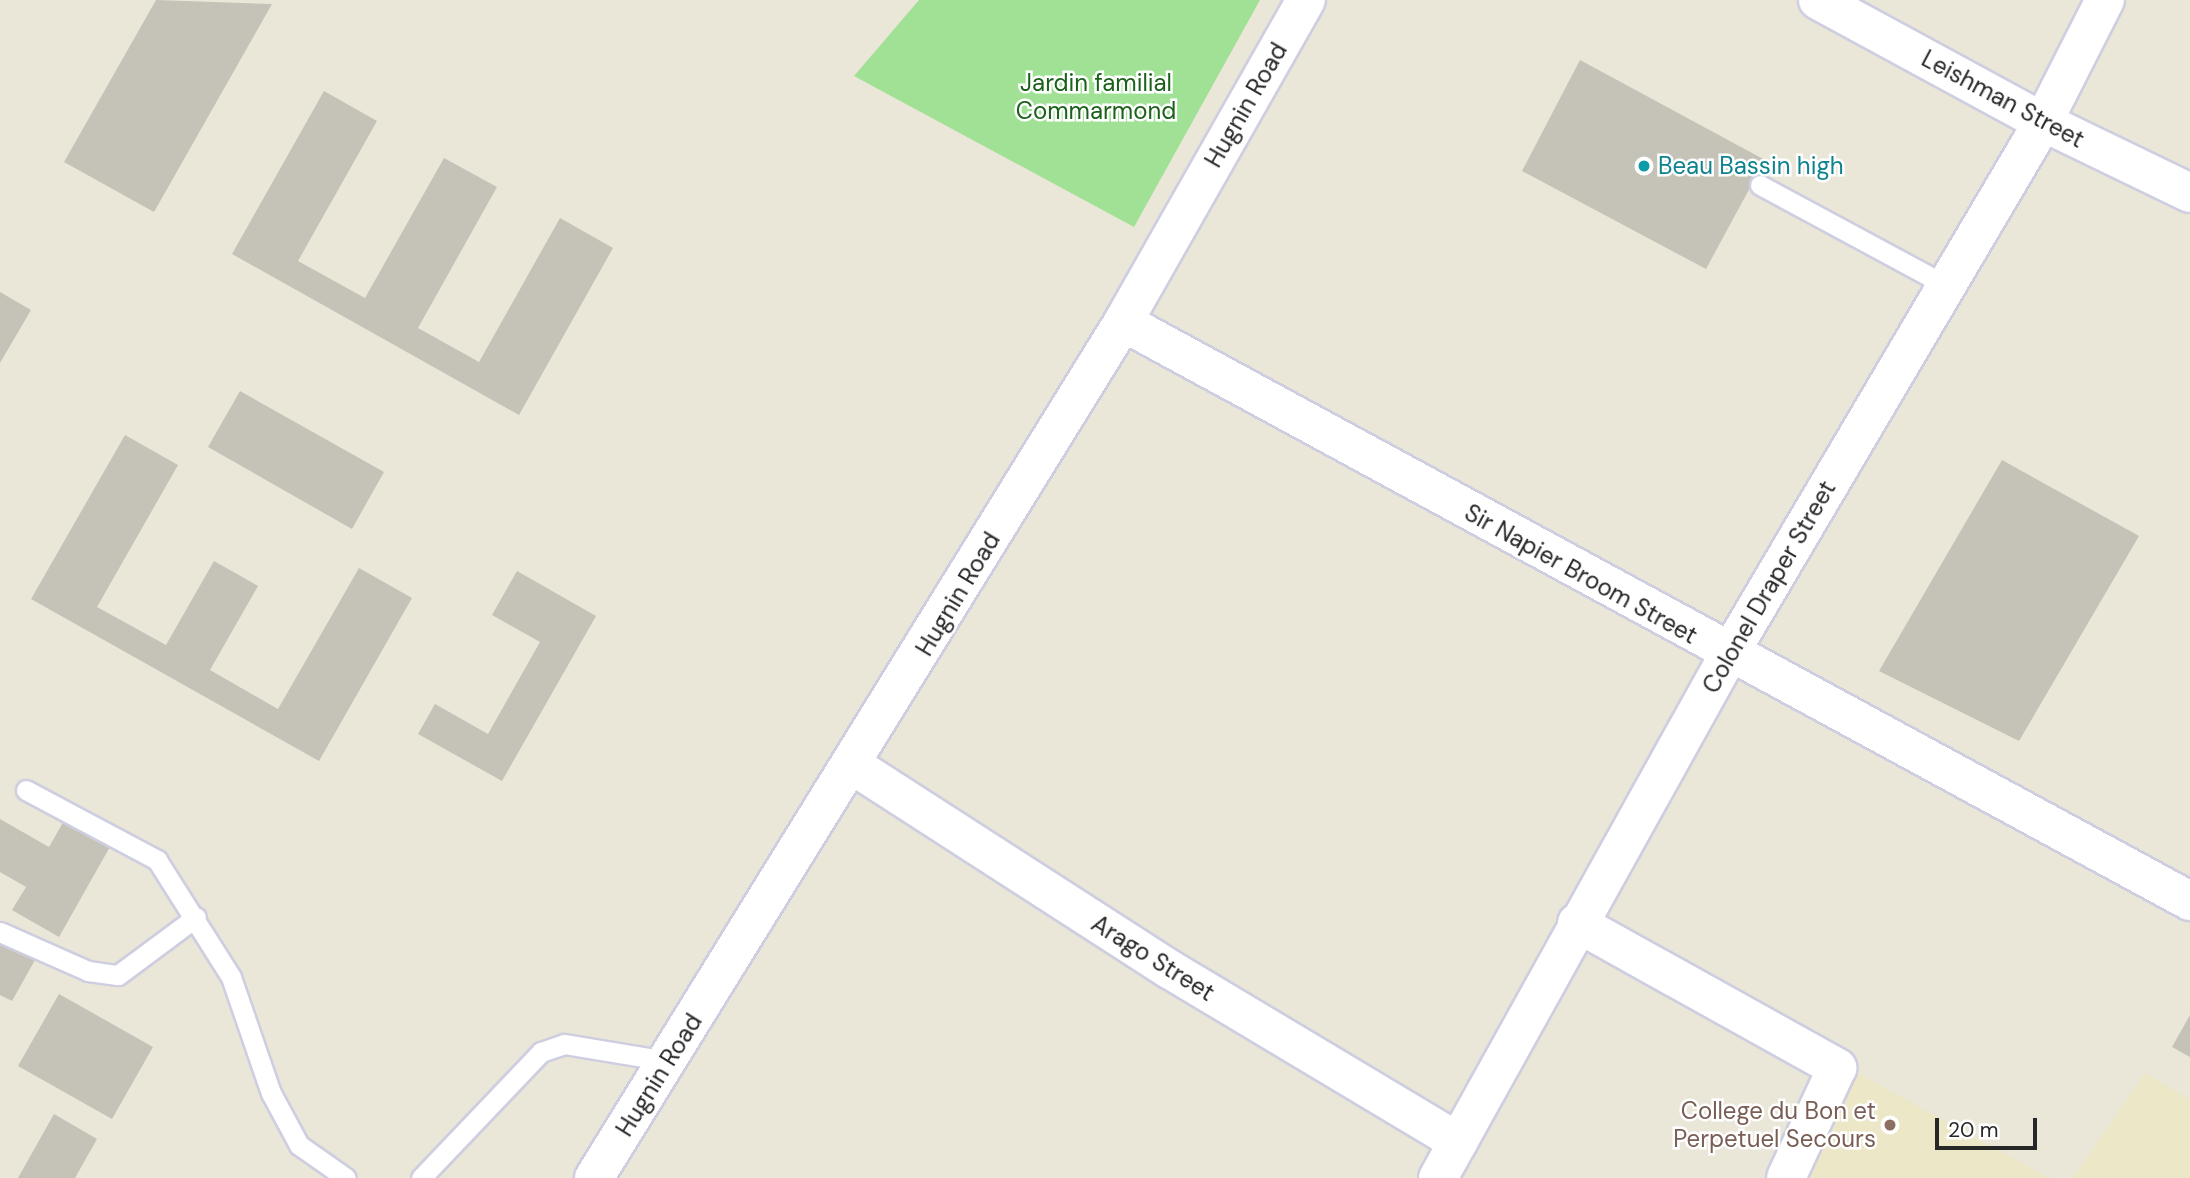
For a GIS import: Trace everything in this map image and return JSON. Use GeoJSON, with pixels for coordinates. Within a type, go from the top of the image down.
{"type":"FeatureCollection","features":[{"type":"Feature","properties":{"kind":"street","name":"Hugnin Road"},"geometry":{"type":"LineString","coordinates":[[594,1178],[854,766],[1123,322],[1306,0]]}},
{"type":"Feature","properties":{"kind":"street","name":"Leishman Street"},"geometry":{"type":"LineString","coordinates":[[1818,0],[2043,122],[2190,193]]}},
{"type":"Feature","properties":{"kind":"street","name":"Colonel Draper Street"},"geometry":{"type":"LineString","coordinates":[[1437,1178],[1728,656],[2043,122],[2105,0]]}},
{"type":"Feature","properties":{"kind":"street","name":"Sir Napier Broom Street"},"geometry":{"type":"LineString","coordinates":[[1123,322],[1728,656],[2190,901]]}},
{"type":"Feature","properties":{"kind":"street","name":"Arago Street"},"geometry":{"type":"LineString","coordinates":[[854,766],[1169,969],[1458,1142]]}},
{"type":"Feature","properties":{"kind":"street"},"geometry":{"type":"LineString","coordinates":[[1577,923],[1837,1068],[1786,1178]]}},
{"type":"Feature","properties":{"kind":"lane"},"geometry":{"type":"LineString","coordinates":[[1760,185],[1946,285]]}},
{"type":"Feature","properties":{"kind":"lane"},"geometry":{"type":"LineString","coordinates":[[26,790],[157,860],[196,917],[231,977],[271,1093],[299,1144],[346,1178]]}},
{"type":"Feature","properties":{"kind":"lane"},"geometry":{"type":"LineString","coordinates":[[0,932],[88,971],[118,975],[196,917]]}},
{"type":"Feature","properties":{"kind":"lane"},"geometry":{"type":"LineString","coordinates":[[421,1178],[541,1052],[564,1044],[668,1061]]}},
{"type":"Feature","properties":{"kind":"shaded area","name":"College du Bon et Perpetuel Secours"},"geometry":{"type":"Polygon","coordinates":[[[1856,1072],[2049,1178],[1798,1178],[1856,1072]]]}},
{"type":"Feature","properties":{"kind":"shaded area"},"geometry":{"type":"Polygon","coordinates":[[[2145,1073],[2190,1099],[2190,1178],[2073,1178],[2145,1073]]]}},
{"type":"Feature","properties":{"kind":"green space","name":"Jardin familial Commarmond"},"geometry":{"type":"Polygon","coordinates":[[[919,0],[1260,0],[1134,227],[854,76],[919,0]]]}},
{"type":"Feature","properties":{"kind":"building"},"geometry":{"type":"Polygon","coordinates":[[[156,0],[272,4],[154,212],[64,162],[156,0]]]}},
{"type":"Feature","properties":{"kind":"building","name":"Beau Bassin high"},"geometry":{"type":"Polygon","coordinates":[[[1580,60],[1765,160],[1706,269],[1522,171],[1580,60]]]}},
{"type":"Feature","properties":{"kind":"building"},"geometry":{"type":"Polygon","coordinates":[[[324,91],[377,121],[298,261],[365,298],[444,158],[497,187],[418,328],[479,362],[560,218],[613,248],[519,415],[232,254],[324,91]]]}},
{"type":"Feature","properties":{"kind":"building"},"geometry":{"type":"Polygon","coordinates":[[[0,292],[31,310],[0,363],[0,292]]]}},
{"type":"Feature","properties":{"kind":"building"},"geometry":{"type":"Polygon","coordinates":[[[240,391],[384,472],[352,529],[208,447],[240,391]]]}},
{"type":"Feature","properties":{"kind":"building"},"geometry":{"type":"Polygon","coordinates":[[[125,435],[178,465],[97,607],[166,645],[214,561],[258,586],[210,670],[278,709],[359,568],[412,598],[319,761],[31,599],[125,435]]]}},
{"type":"Feature","properties":{"kind":"building"},"geometry":{"type":"Polygon","coordinates":[[[2002,460],[2139,536],[2019,741],[1879,671],[2002,460]]]}},
{"type":"Feature","properties":{"kind":"building"},"geometry":{"type":"Polygon","coordinates":[[[517,571],[596,616],[502,781],[418,734],[435,704],[488,734],[540,642],[492,615],[517,571]]]}},
{"type":"Feature","properties":{"kind":"building"},"geometry":{"type":"Polygon","coordinates":[[[0,819],[49,847],[65,819],[111,845],[59,937],[12,910],[26,887],[0,872],[0,819]]]}},
{"type":"Feature","properties":{"kind":"building"},"geometry":{"type":"Polygon","coordinates":[[[0,940],[35,960],[12,1001],[0,995],[0,940]]]}},
{"type":"Feature","properties":{"kind":"building"},"geometry":{"type":"Polygon","coordinates":[[[59,994],[153,1047],[112,1119],[18,1066],[59,994]]]}},
{"type":"Feature","properties":{"kind":"building"},"geometry":{"type":"Polygon","coordinates":[[[2190,1015],[2190,1057],[2172,1047],[2190,1015]]]}},
{"type":"Feature","properties":{"kind":"building"},"geometry":{"type":"Polygon","coordinates":[[[54,1114],[97,1139],[75,1178],[18,1178],[54,1114]]]}},
{"type":"Feature","properties":{"kind":"place","name":"Beau Bassin high"},"geometry":{"type":"Point","coordinates":[1644,166]}},
{"type":"Feature","properties":{"kind":"place","name":"College du Bon et Perpetuel Secours"},"geometry":{"type":"Point","coordinates":[1890,1125]}}]}
